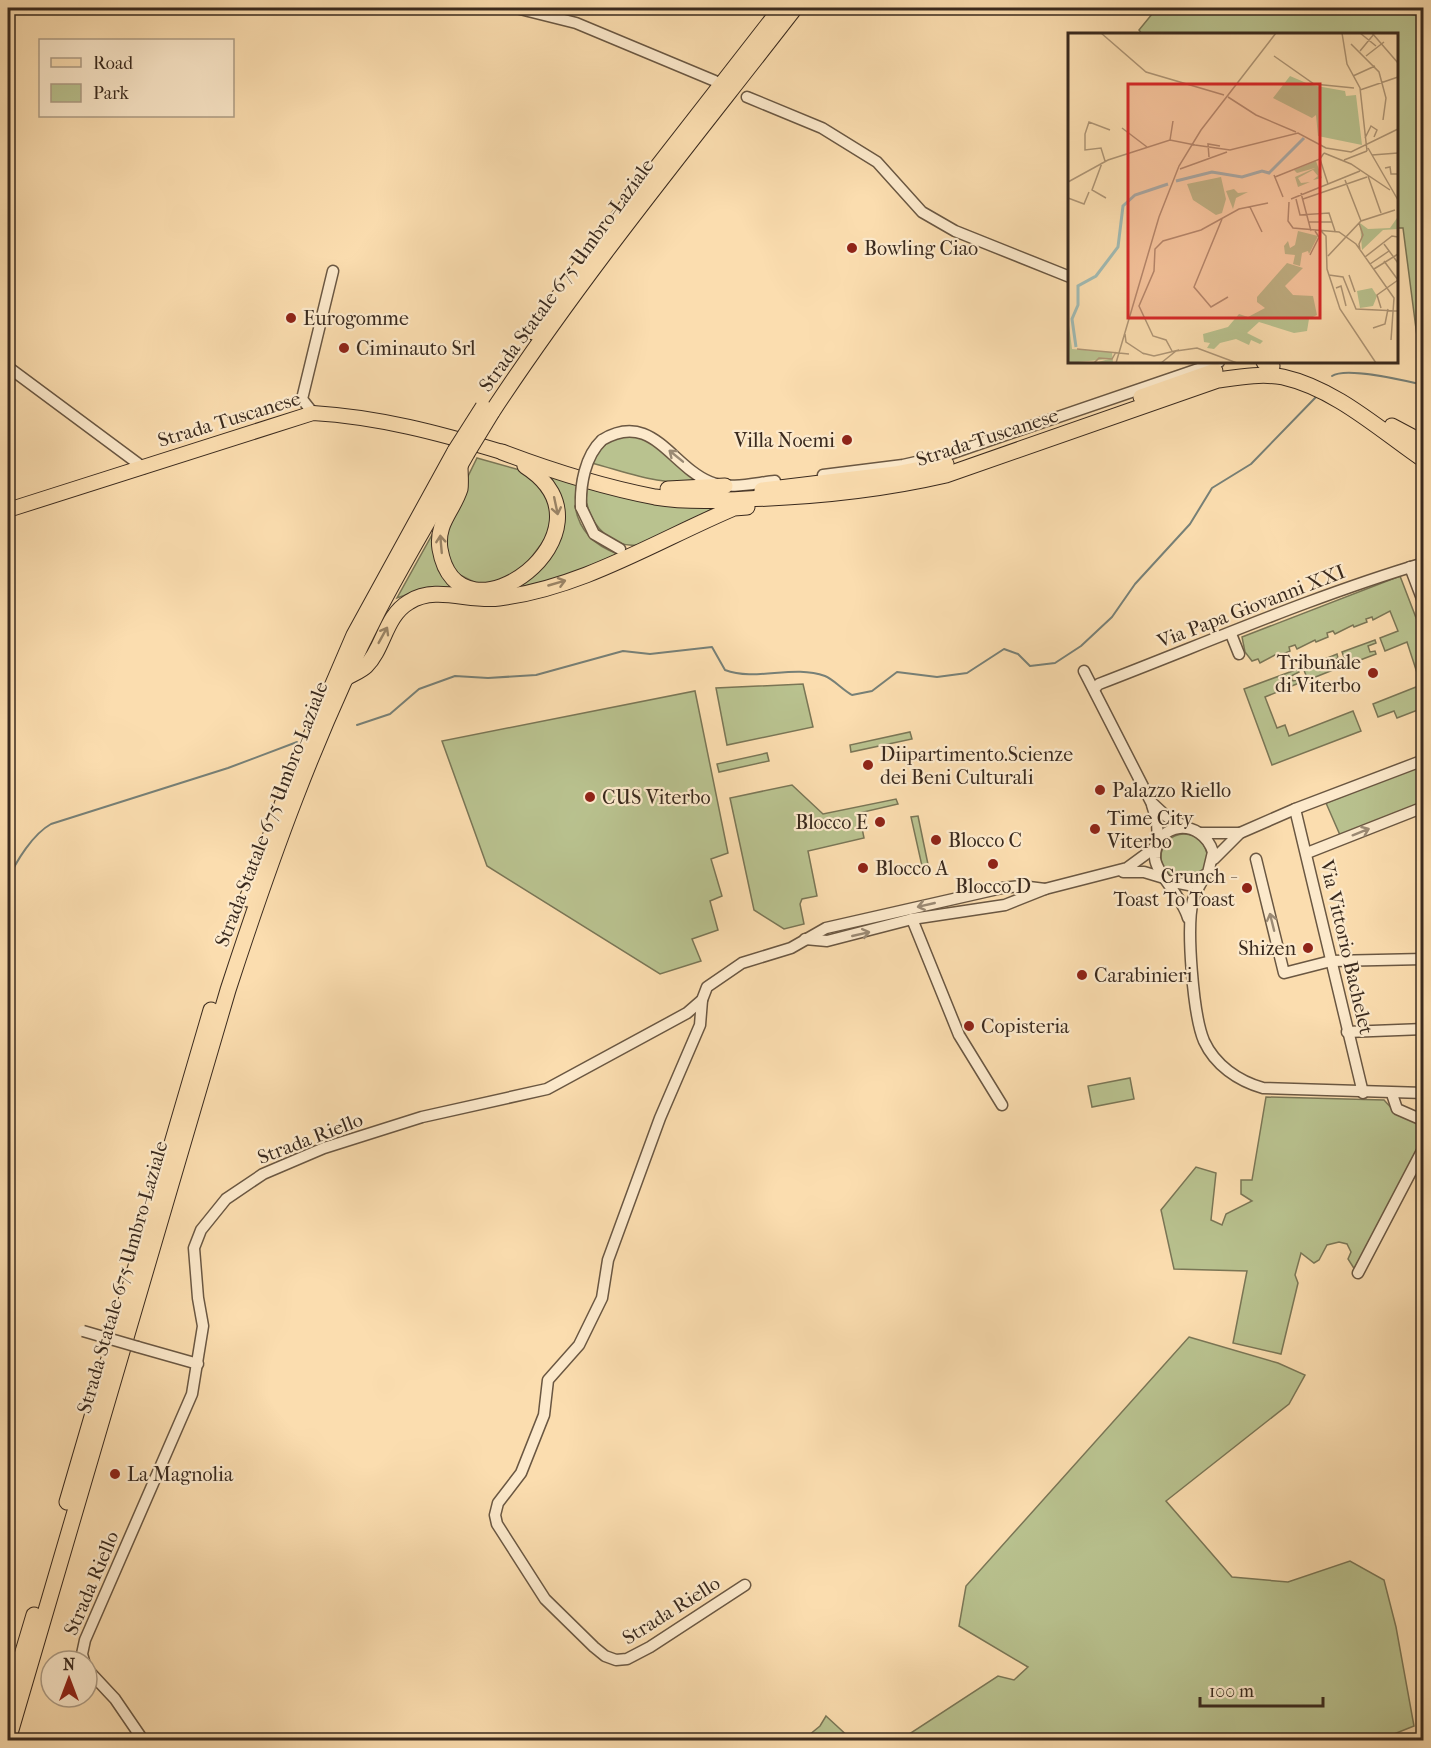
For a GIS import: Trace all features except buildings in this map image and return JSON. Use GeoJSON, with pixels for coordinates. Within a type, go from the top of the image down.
{"type":"FeatureCollection","features":[{"type":"Feature","properties":{"kind":"highway","name":"Strada Statale 675 Umbro-Laziale"},"geometry":{"type":"LineString","coordinates":[[8,1702],[192,1072],[242,910],[295,769],[354,635],[488,409],[594,248],[781,8]]}},
{"type":"Feature","properties":{"kind":"highway","name":"Strada Statale 675 Umbro-Laziale"},"geometry":{"type":"LineString","coordinates":[[488,409],[602,255],[795,8]]}},
{"type":"Feature","properties":{"kind":"highway","name":"Strada Tuscanese"},"geometry":{"type":"LineString","coordinates":[[502,452],[545,458],[668,489],[715,492],[759,490],[937,467],[1071,424],[1190,378],[1226,369],[1268,364],[1311,376],[1332,385],[1392,426]]}},
{"type":"Feature","properties":{"kind":"highway","name":"Strada Tuscanese"},"geometry":{"type":"LineString","coordinates":[[502,452],[549,470],[656,497],[716,501],[781,498],[906,484],[946,475],[1218,380],[1250,375],[1281,377],[1328,393],[1424,460]]}},
{"type":"Feature","properties":{"kind":"highway"},"geometry":{"type":"LineString","coordinates":[[1392,426],[1424,443]]}},
{"type":"Feature","properties":{"kind":"highway"},"geometry":{"type":"LineString","coordinates":[[1392,426],[1424,448]]}},
{"type":"Feature","properties":{"kind":"highway"},"geometry":{"type":"LineString","coordinates":[[461,456],[460,489],[443,520],[440,535],[443,561],[452,576],[466,586],[476,590],[500,589],[516,582],[537,560],[553,538],[558,519],[555,498],[546,482],[502,452]]}},
{"type":"Feature","properties":{"kind":"highway","name":"Strada Statale 675 Umbro-Laziale"},"geometry":{"type":"LineString","coordinates":[[8,1740],[228,990],[293,805],[346,678],[461,456]]}},
{"type":"Feature","properties":{"kind":"highway"},"geometry":{"type":"LineString","coordinates":[[668,489],[725,486]]}},
{"type":"Feature","properties":{"kind":"highway"},"geometry":{"type":"LineString","coordinates":[[346,678],[366,666],[396,613],[407,602],[423,595],[499,598],[568,580],[640,551],[734,508],[760,505],[781,498]]}},
{"type":"Feature","properties":{"kind":"highway"},"geometry":{"type":"LineString","coordinates":[[620,549],[640,551]]}},
{"type":"Feature","properties":{"kind":"main road","name":"Strada Tuscanese"},"geometry":{"type":"LineString","coordinates":[[8,510],[313,413],[359,416],[423,429],[502,452]]}},
{"type":"Feature","properties":{"kind":"street"},"geometry":{"type":"LineString","coordinates":[[516,8],[576,23],[715,81]]}},
{"type":"Feature","properties":{"kind":"street"},"geometry":{"type":"LineString","coordinates":[[747,98],[822,128],[877,162],[922,212],[955,231],[1068,276]]}},
{"type":"Feature","properties":{"kind":"street"},"geometry":{"type":"LineString","coordinates":[[313,413],[302,399],[333,271]]}},
{"type":"Feature","properties":{"kind":"street","name":"Strada Tuscanese"},"geometry":{"type":"LineString","coordinates":[[725,486],[785,481],[932,459],[1070,415],[1211,363]]}},
{"type":"Feature","properties":{"kind":"street"},"geometry":{"type":"LineString","coordinates":[[8,367],[144,468]]}},
{"type":"Feature","properties":{"kind":"street"},"geometry":{"type":"LineString","coordinates":[[620,549],[594,534],[581,507],[581,494],[588,461],[602,440],[620,432],[643,433],[703,478],[725,486]]}},
{"type":"Feature","properties":{"kind":"street","name":"Via Papa Giovanni XXI"},"geometry":{"type":"LineString","coordinates":[[1095,688],[1098,684],[1424,563]]}},
{"type":"Feature","properties":{"kind":"street"},"geometry":{"type":"LineString","coordinates":[[1410,567],[1424,604]]}},
{"type":"Feature","properties":{"kind":"street"},"geometry":{"type":"LineString","coordinates":[[1231,634],[1239,654]]}},
{"type":"Feature","properties":{"kind":"street"},"geometry":{"type":"LineString","coordinates":[[1084,671],[1095,688],[1151,802],[1157,820],[1155,861],[1182,900],[1190,924]]}},
{"type":"Feature","properties":{"kind":"street"},"geometry":{"type":"LineString","coordinates":[[1424,760],[1295,809],[1240,833],[1214,859],[1203,879],[1194,898],[1190,924],[1198,1022],[1205,1042],[1225,1068],[1248,1084],[1263,1088],[1424,1094]]}},
{"type":"Feature","properties":{"kind":"street"},"geometry":{"type":"LineString","coordinates":[[1151,802],[1166,816],[1201,833],[1240,833]]}},
{"type":"Feature","properties":{"kind":"street"},"geometry":{"type":"LineString","coordinates":[[1307,853],[1424,807]]}},
{"type":"Feature","properties":{"kind":"street","name":"Via Vittorio Bachelet"},"geometry":{"type":"LineString","coordinates":[[1295,809],[1347,1032],[1364,1093]]}},
{"type":"Feature","properties":{"kind":"street"},"geometry":{"type":"LineString","coordinates":[[803,939],[826,941],[912,919],[1005,905],[1045,889],[1111,873],[1140,860],[1157,845],[1167,832],[1187,827]]}},
{"type":"Feature","properties":{"kind":"street"},"geometry":{"type":"LineString","coordinates":[[1201,833],[1211,844],[1214,859]]}},
{"type":"Feature","properties":{"kind":"street"},"geometry":{"type":"LineString","coordinates":[[1256,859],[1284,973],[1331,962],[1424,959]]}},
{"type":"Feature","properties":{"kind":"street"},"geometry":{"type":"LineString","coordinates":[[1111,873],[1136,872],[1190,885],[1203,879]]}},
{"type":"Feature","properties":{"kind":"street"},"geometry":{"type":"LineString","coordinates":[[702,999],[707,987],[742,963],[791,948],[803,939],[826,928],[1002,888],[1021,886],[1045,889]]}},
{"type":"Feature","properties":{"kind":"street"},"geometry":{"type":"LineString","coordinates":[[912,919],[959,1035],[1002,1105]]}},
{"type":"Feature","properties":{"kind":"street","name":"Strada Riello"},"geometry":{"type":"LineString","coordinates":[[83,1649],[192,1394],[203,1326],[194,1248],[201,1230],[226,1199],[263,1173],[324,1148],[422,1117],[547,1089],[677,1019],[702,999]]}},
{"type":"Feature","properties":{"kind":"street","name":"Strada Riello"},"geometry":{"type":"LineString","coordinates":[[702,999],[700,1025],[660,1118],[608,1260],[602,1298],[592,1323],[579,1345],[548,1380],[544,1415],[521,1473],[506,1490],[495,1515],[497,1524],[545,1599],[594,1647],[616,1660],[627,1659],[650,1647],[745,1585]]}},
{"type":"Feature","properties":{"kind":"street"},"geometry":{"type":"LineString","coordinates":[[1347,1032],[1424,1029]]}},
{"type":"Feature","properties":{"kind":"street"},"geometry":{"type":"LineString","coordinates":[[1392,1094],[1397,1109],[1420,1119],[1424,1124]]}},
{"type":"Feature","properties":{"kind":"street"},"geometry":{"type":"LineString","coordinates":[[1358,1273],[1424,1147]]}},
{"type":"Feature","properties":{"kind":"street"},"geometry":{"type":"LineString","coordinates":[[83,1331],[198,1364]]}},
{"type":"Feature","properties":{"kind":"street"},"geometry":{"type":"LineString","coordinates":[[99,1681],[115,1699],[143,1740]]}},
{"type":"Feature","properties":{"kind":"green space"},"geometry":{"type":"Polygon","coordinates":[[[1157,8],[1369,8],[1423,16],[1423,383],[1403,228],[1398,228],[1398,33],[1141,33],[1139,30],[1157,8]]]}},
{"type":"Feature","properties":{"kind":"green space"},"geometry":{"type":"Polygon","coordinates":[[[643,436],[698,480],[672,482],[658,480],[591,463],[606,443],[618,438],[643,436]]]}},
{"type":"Feature","properties":{"kind":"green space"},"geometry":{"type":"Polygon","coordinates":[[[477,458],[527,472],[546,491],[552,519],[548,535],[522,570],[510,581],[478,584],[456,573],[447,559],[446,521],[477,458]]]}},
{"type":"Feature","properties":{"kind":"green space"},"geometry":{"type":"Polygon","coordinates":[[[543,475],[714,507],[654,540],[628,545],[612,539],[598,527],[587,504],[575,506],[580,523],[589,536],[602,547],[618,554],[566,576],[518,588],[556,539],[543,475]]]}},
{"type":"Feature","properties":{"kind":"green space"},"geometry":{"type":"Polygon","coordinates":[[[432,535],[468,590],[429,587],[397,598],[432,535]]]}},
{"type":"Feature","properties":{"kind":"green space"},"geometry":{"type":"Polygon","coordinates":[[[1400,576],[1423,636],[1423,708],[1397,718],[1394,711],[1378,717],[1373,704],[1421,685],[1407,642],[1385,651],[1380,638],[1398,631],[1390,611],[1373,620],[1372,617],[1366,619],[1367,622],[1354,627],[1353,625],[1335,634],[1333,631],[1327,633],[1328,637],[1316,642],[1315,640],[1297,649],[1295,645],[1289,647],[1290,651],[1277,657],[1275,655],[1260,663],[1258,659],[1252,661],[1245,652],[1242,637],[1400,576]]]}},
{"type":"Feature","properties":{"kind":"green space"},"geometry":{"type":"Polygon","coordinates":[[[1375,640],[1376,643],[1368,646],[1370,652],[1375,651],[1376,654],[1347,665],[1342,652],[1375,640]]]}},
{"type":"Feature","properties":{"kind":"green space"},"geometry":{"type":"Polygon","coordinates":[[[1337,654],[1338,658],[1330,661],[1332,667],[1337,665],[1338,668],[1308,680],[1303,668],[1337,654]]]}},
{"type":"Feature","properties":{"kind":"green space"},"geometry":{"type":"Polygon","coordinates":[[[1298,669],[1299,672],[1291,676],[1293,681],[1298,680],[1299,683],[1265,697],[1277,728],[1285,725],[1289,736],[1353,711],[1361,731],[1272,765],[1244,689],[1298,669]]]}},
{"type":"Feature","properties":{"kind":"green space"},"geometry":{"type":"Polygon","coordinates":[[[803,684],[813,727],[727,745],[716,688],[803,684]]]}},
{"type":"Feature","properties":{"kind":"green space","name":"CUS Viterbo"},"geometry":{"type":"Polygon","coordinates":[[[695,691],[728,853],[711,859],[722,896],[710,901],[718,930],[692,939],[701,961],[660,974],[487,866],[442,741],[695,691]]]}},
{"type":"Feature","properties":{"kind":"green space"},"geometry":{"type":"Polygon","coordinates":[[[910,732],[912,739],[851,752],[850,745],[910,732]]]}},
{"type":"Feature","properties":{"kind":"green space"},"geometry":{"type":"Polygon","coordinates":[[[767,753],[769,761],[719,772],[717,764],[767,753]]]}},
{"type":"Feature","properties":{"kind":"green space"},"geometry":{"type":"Polygon","coordinates":[[[1423,765],[1423,802],[1340,835],[1326,803],[1423,765]]]}},
{"type":"Feature","properties":{"kind":"green space"},"geometry":{"type":"Polygon","coordinates":[[[792,785],[823,814],[896,799],[898,804],[859,813],[864,838],[808,851],[817,896],[802,899],[800,904],[804,924],[784,929],[754,910],[730,798],[792,785]]]}},
{"type":"Feature","properties":{"kind":"green space"},"geometry":{"type":"Polygon","coordinates":[[[918,816],[930,874],[924,875],[911,817],[918,816]]]}},
{"type":"Feature","properties":{"kind":"green space"},"geometry":{"type":"Polygon","coordinates":[[[1189,834],[1201,840],[1206,848],[1206,866],[1201,874],[1193,879],[1179,880],[1171,877],[1164,870],[1161,852],[1164,844],[1171,837],[1189,834]]]}},
{"type":"Feature","properties":{"kind":"green space"},"geometry":{"type":"Polygon","coordinates":[[[1130,1078],[1134,1099],[1092,1107],[1088,1086],[1130,1078]]]}},
{"type":"Feature","properties":{"kind":"green space"},"geometry":{"type":"Polygon","coordinates":[[[1266,1097],[1384,1100],[1394,1111],[1418,1122],[1422,1130],[1422,1143],[1355,1270],[1348,1259],[1351,1252],[1347,1244],[1339,1242],[1327,1245],[1319,1260],[1314,1263],[1301,1253],[1295,1275],[1298,1283],[1281,1354],[1233,1343],[1247,1271],[1174,1269],[1161,1210],[1196,1167],[1216,1173],[1211,1220],[1222,1225],[1226,1214],[1252,1201],[1241,1194],[1241,1180],[1252,1180],[1266,1097]]]}},
{"type":"Feature","properties":{"kind":"green space"},"geometry":{"type":"Polygon","coordinates":[[[1189,1337],[1278,1363],[1305,1375],[1289,1404],[1166,1501],[1232,1577],[1288,1582],[1350,1561],[1384,1580],[1396,1627],[1414,1726],[1379,1740],[900,1740],[998,1676],[1014,1680],[1028,1667],[959,1626],[966,1586],[1189,1337]]]}},
{"type":"Feature","properties":{"kind":"green space"},"geometry":{"type":"Polygon","coordinates":[[[826,1716],[852,1740],[803,1740],[820,1726],[826,1716]]]}},
{"type":"Feature","properties":{"kind":"waterway"},"geometry":{"type":"LineString","coordinates":[[1332,376],[1339,373],[1363,373],[1424,385]]}},
{"type":"Feature","properties":{"kind":"waterway"},"geometry":{"type":"LineString","coordinates":[[357,725],[390,714],[419,689],[455,676],[488,678],[536,675],[623,651],[650,654],[712,647],[725,670],[749,674],[813,673],[828,677],[852,695],[872,691],[897,672],[937,677],[967,673],[1004,649],[1018,654],[1030,666],[1055,663],[1081,646],[1112,617],[1135,584],[1190,524],[1212,488],[1251,464],[1316,397]]}},
{"type":"Feature","properties":{"kind":"waterway"},"geometry":{"type":"LineString","coordinates":[[8,880],[26,849],[38,834],[51,824],[228,768],[297,742]]}},
{"type":"Feature","properties":{"kind":"place","name":"Bowling Ciao"},"geometry":{"type":"Point","coordinates":[852,248]}},
{"type":"Feature","properties":{"kind":"place","name":"Eurogomme"},"geometry":{"type":"Point","coordinates":[291,318]}},
{"type":"Feature","properties":{"kind":"place","name":"Ciminauto Srl"},"geometry":{"type":"Point","coordinates":[344,348]}},
{"type":"Feature","properties":{"kind":"place","name":"Villa Noemi"},"geometry":{"type":"Point","coordinates":[847,440]}},
{"type":"Feature","properties":{"kind":"place","name":"Tribunale di Viterbo"},"geometry":{"type":"Point","coordinates":[1373,673]}},
{"type":"Feature","properties":{"kind":"place","name":"Diipartimento.Scienze dei Beni Culturali"},"geometry":{"type":"Point","coordinates":[868,765]}},
{"type":"Feature","properties":{"kind":"place","name":"Palazzo Riello"},"geometry":{"type":"Point","coordinates":[1100,790]}},
{"type":"Feature","properties":{"kind":"place","name":"CUS Viterbo"},"geometry":{"type":"Point","coordinates":[590,797]}},
{"type":"Feature","properties":{"kind":"place","name":"Blocco E"},"geometry":{"type":"Point","coordinates":[880,822]}},
{"type":"Feature","properties":{"kind":"place","name":"Time City Viterbo"},"geometry":{"type":"Point","coordinates":[1095,829]}},
{"type":"Feature","properties":{"kind":"place","name":"Blocco C"},"geometry":{"type":"Point","coordinates":[936,840]}},
{"type":"Feature","properties":{"kind":"place","name":"Blocco D"},"geometry":{"type":"Point","coordinates":[993,864]}},
{"type":"Feature","properties":{"kind":"place","name":"Blocco A"},"geometry":{"type":"Point","coordinates":[863,868]}},
{"type":"Feature","properties":{"kind":"place","name":"Crunch - Toast To Toast"},"geometry":{"type":"Point","coordinates":[1247,888]}},
{"type":"Feature","properties":{"kind":"place","name":"Shizen"},"geometry":{"type":"Point","coordinates":[1308,948]}},
{"type":"Feature","properties":{"kind":"place","name":"Carabinieri"},"geometry":{"type":"Point","coordinates":[1082,975]}},
{"type":"Feature","properties":{"kind":"place","name":"Copisteria"},"geometry":{"type":"Point","coordinates":[969,1026]}},
{"type":"Feature","properties":{"kind":"place","name":"La Magnolia"},"geometry":{"type":"Point","coordinates":[115,1474]}}]}
